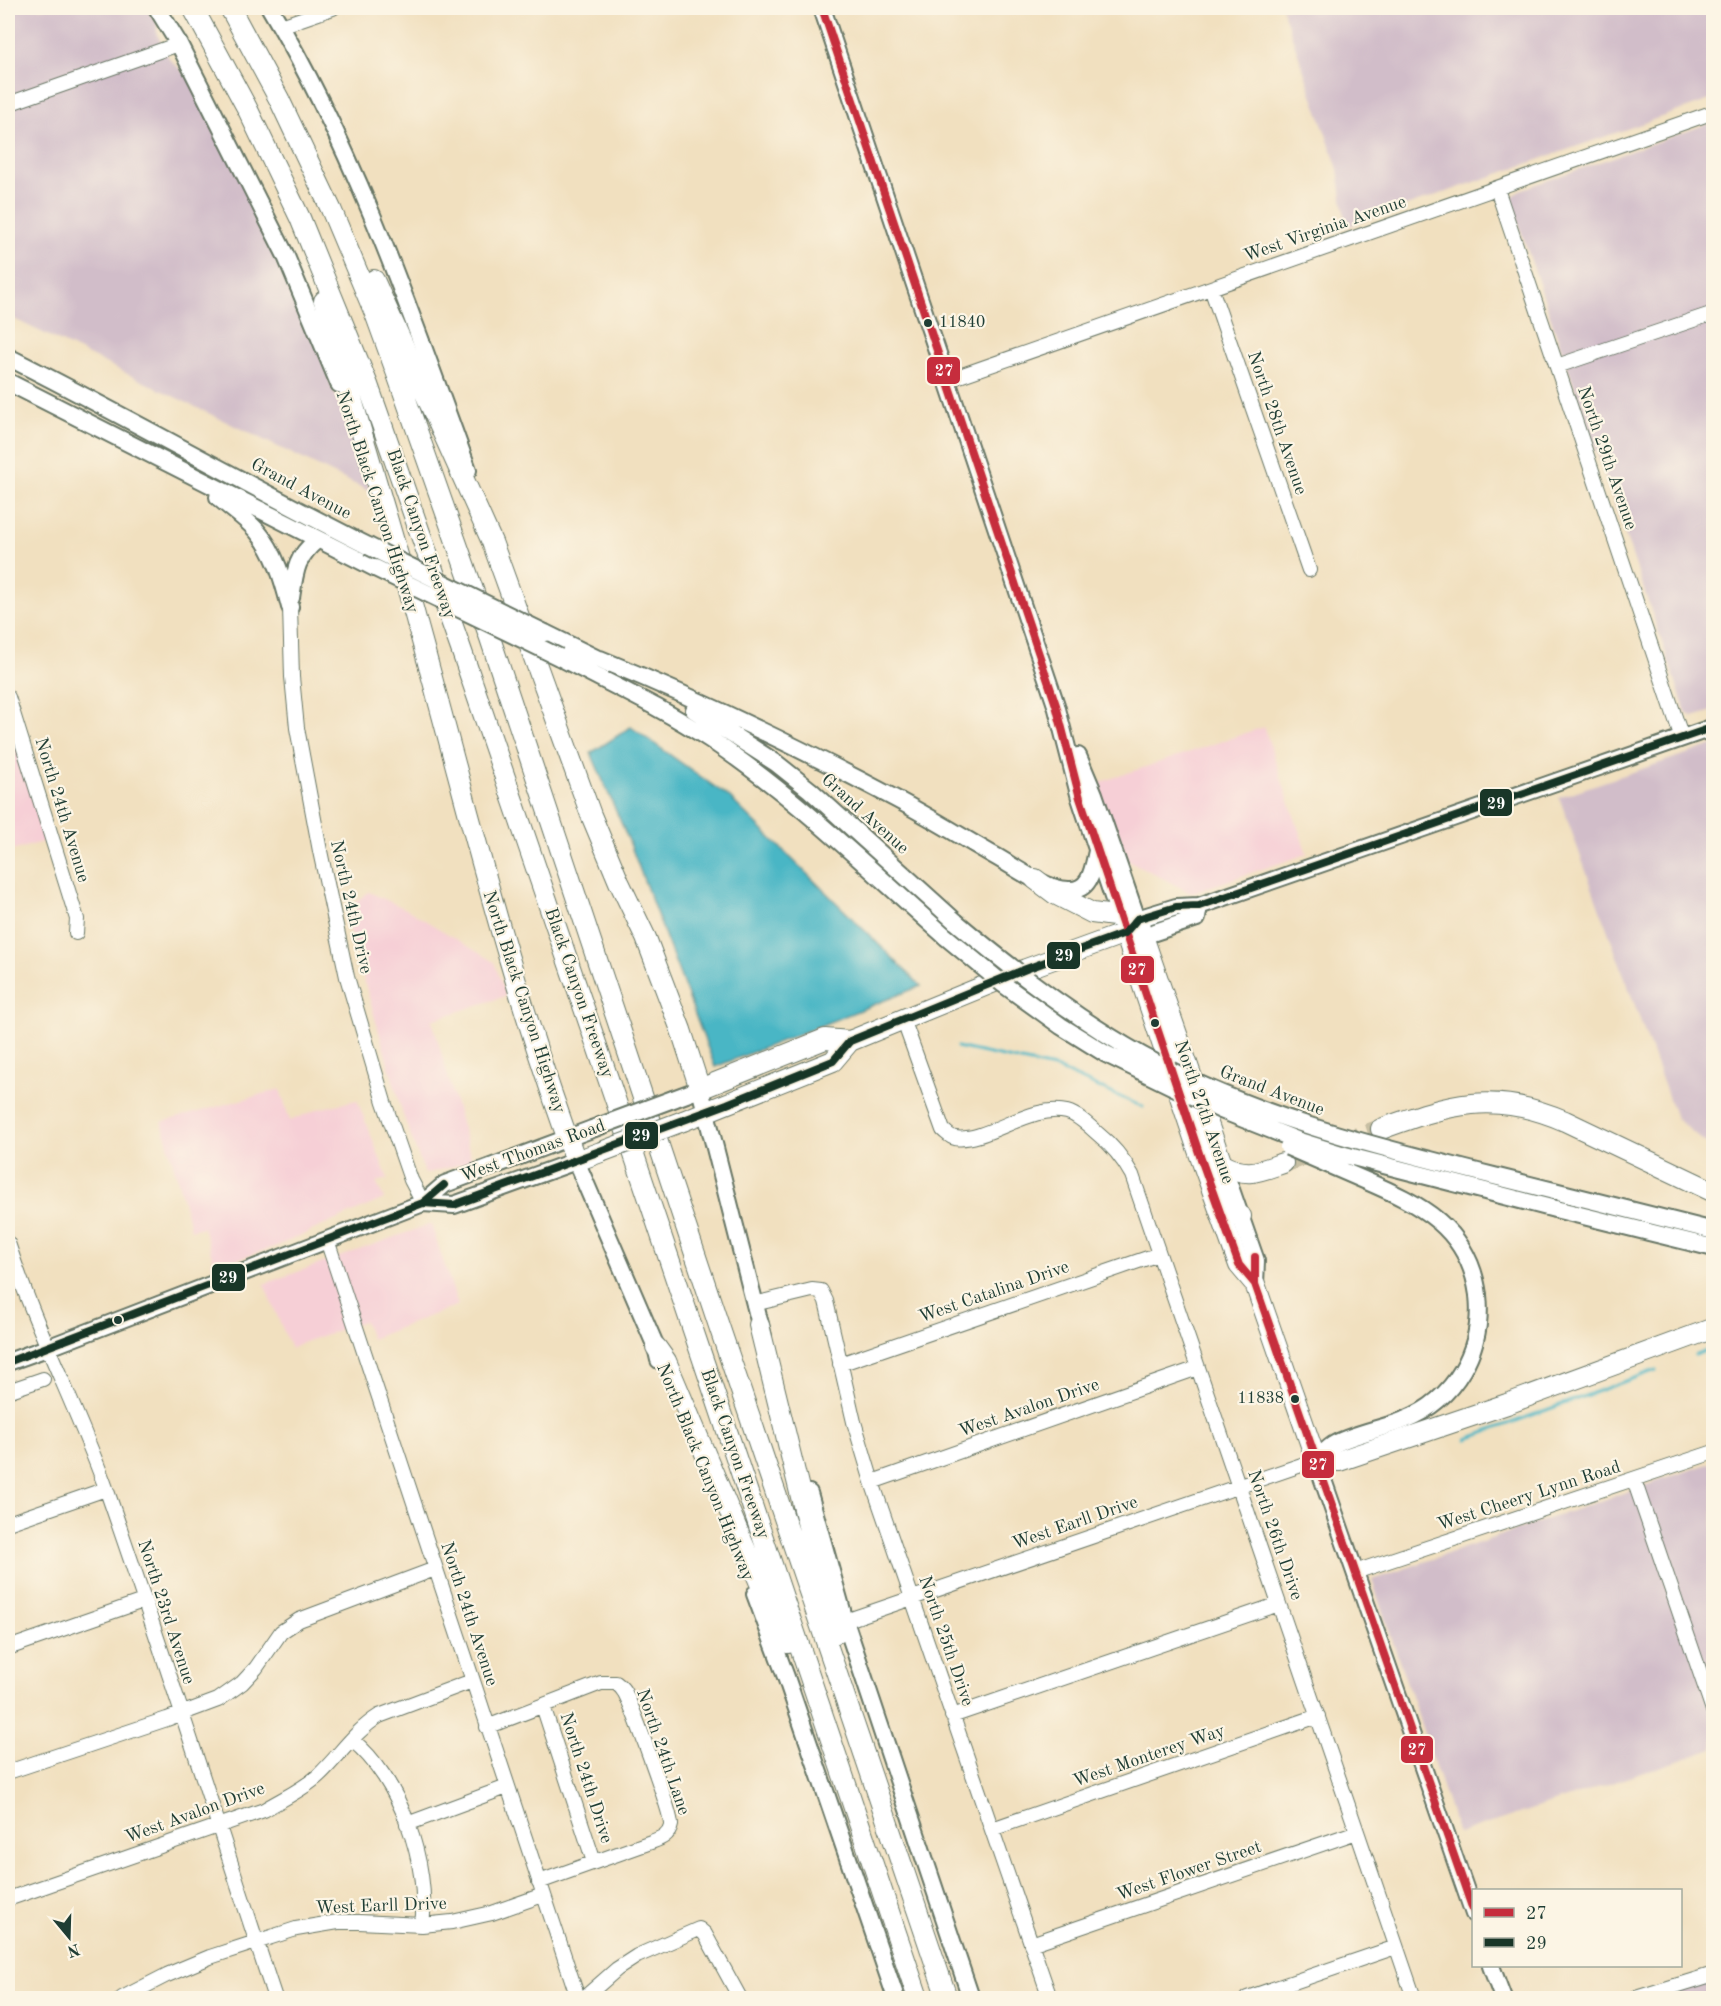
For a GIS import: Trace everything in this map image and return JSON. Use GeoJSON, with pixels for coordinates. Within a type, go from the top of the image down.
{"type":"FeatureCollection","features":[{"type":"Feature","properties":{"kind":"highway","name":"Black Canyon Freeway"},"geometry":{"type":"LineString","coordinates":[[193,8],[247,108],[300,218],[369,385],[626,1131],[918,1998]]}},
{"type":"Feature","properties":{"kind":"highway"},"geometry":{"type":"LineString","coordinates":[[206,8],[247,82],[299,185],[345,290],[379,376],[929,1998]]}},
{"type":"Feature","properties":{"kind":"highway","name":"Black Canyon Freeway"},"geometry":{"type":"LineString","coordinates":[[230,8],[279,99],[313,170],[376,316],[486,627],[714,1312],[947,1998]]}},
{"type":"Feature","properties":{"kind":"highway"},"geometry":{"type":"LineString","coordinates":[[313,170],[381,292],[492,542],[591,815],[646,938],[681,1030],[700,1089]]}},
{"type":"Feature","properties":{"kind":"highway"},"geometry":{"type":"LineString","coordinates":[[300,218],[390,529]]}},
{"type":"Feature","properties":{"kind":"highway","name":"North Black Canyon Highway"},"geometry":{"type":"LineString","coordinates":[[390,529],[492,903],[576,1161]]}},
{"type":"Feature","properties":{"kind":"highway"},"geometry":{"type":"LineString","coordinates":[[1035,879],[1055,894],[1092,913],[1131,927]]}},
{"type":"Feature","properties":{"kind":"highway","name":"West Thomas Road"},"geometry":{"type":"LineString","coordinates":[[576,1161],[706,1112],[833,1060],[850,1041],[1131,927]]}},
{"type":"Feature","properties":{"kind":"highway","name":"North 27th Avenue"},"geometry":{"type":"LineString","coordinates":[[1131,927],[1201,1159],[1239,1265],[1256,1284],[1316,1460]]}},
{"type":"Feature","properties":{"kind":"highway","name":"North 27th Avenue"},"geometry":{"type":"LineString","coordinates":[[1131,927],[1222,1164]]}},
{"type":"Feature","properties":{"kind":"highway","name":"West Thomas Road"},"geometry":{"type":"LineString","coordinates":[[700,1089],[825,1039],[850,1041]]}},
{"type":"Feature","properties":{"kind":"highway"},"geometry":{"type":"LineString","coordinates":[[1381,1129],[1425,1113],[1455,1106],[1480,1102],[1513,1104],[1553,1115],[1713,1192]]}},
{"type":"Feature","properties":{"kind":"highway"},"geometry":{"type":"LineString","coordinates":[[1201,1159],[1209,1168],[1228,1208],[1241,1216]]}},
{"type":"Feature","properties":{"kind":"highway"},"geometry":{"type":"LineString","coordinates":[[1222,1164],[1234,1171],[1248,1173],[1283,1162]]}},
{"type":"Feature","properties":{"kind":"highway"},"geometry":{"type":"LineString","coordinates":[[759,1325],[814,1550],[846,1663],[852,1718]]}},
{"type":"Feature","properties":{"kind":"highway"},"geometry":{"type":"LineString","coordinates":[[1316,1460],[1340,1461],[1507,1404],[1713,1328]]}},
{"type":"Feature","properties":{"kind":"highway"},"geometry":{"type":"LineString","coordinates":[[656,1347],[666,1360],[777,1622],[818,1702]]}},
{"type":"Feature","properties":{"kind":"main road","name":"North Black Canyon Highway"},"geometry":{"type":"LineString","coordinates":[[157,8],[179,44],[285,254],[336,375],[390,529]]}},
{"type":"Feature","properties":{"kind":"main road"},"geometry":{"type":"LineString","coordinates":[[270,8],[315,90],[380,233],[438,386],[492,542]]}},
{"type":"Feature","properties":{"kind":"main road","name":"North 27th Avenue"},"geometry":{"type":"LineString","coordinates":[[822,8],[1056,705],[1080,798],[1097,849],[1131,927]]}},
{"type":"Feature","properties":{"kind":"main road","name":"Grand Avenue"},"geometry":{"type":"LineString","coordinates":[[8,357],[170,440],[368,546],[600,659],[726,729],[776,763],[810,790],[956,922],[1016,972],[1079,1017],[1143,1056],[1206,1087],[1281,1117],[1335,1135],[1713,1231]]}},
{"type":"Feature","properties":{"kind":"main road","name":"Grand Avenue"},"geometry":{"type":"LineString","coordinates":[[8,382],[317,540],[559,657],[681,722],[736,758],[809,815],[946,937],[1027,1001],[1061,1026],[1119,1062],[1221,1110],[1299,1141],[1372,1163],[1713,1248]]}},
{"type":"Feature","properties":{"kind":"main road"},"geometry":{"type":"LineString","coordinates":[[198,479],[243,517],[266,542],[282,577],[290,607]]}},
{"type":"Feature","properties":{"kind":"main road"},"geometry":{"type":"LineString","coordinates":[[290,607],[294,573],[299,560],[317,540]]}},
{"type":"Feature","properties":{"kind":"main road"},"geometry":{"type":"LineString","coordinates":[[600,659],[669,687],[840,770],[926,815],[1035,879],[1064,890],[1081,888],[1090,878],[1097,849]]}},
{"type":"Feature","properties":{"kind":"main road","name":"North 27th Avenue"},"geometry":{"type":"LineString","coordinates":[[1056,705],[1094,794],[1131,927]]}},
{"type":"Feature","properties":{"kind":"main road","name":"West Thomas Road"},"geometry":{"type":"LineString","coordinates":[[1131,927],[1197,918],[1199,906],[1713,727]]}},
{"type":"Feature","properties":{"kind":"main road"},"geometry":{"type":"LineString","coordinates":[[1119,1062],[1169,1095],[1383,1188],[1422,1208],[1440,1221],[1460,1245],[1470,1264],[1478,1295],[1479,1317],[1475,1344],[1465,1368],[1446,1393],[1419,1414],[1334,1444],[1316,1460]]}},
{"type":"Feature","properties":{"kind":"main road"},"geometry":{"type":"LineString","coordinates":[[700,1089],[759,1325],[784,1400],[845,1621],[971,1998]]}},
{"type":"Feature","properties":{"kind":"main road","name":"West Thomas Road"},"geometry":{"type":"LineString","coordinates":[[8,1362],[423,1203],[445,1184],[700,1089]]}},
{"type":"Feature","properties":{"kind":"main road","name":"North Black Canyon Highway"},"geometry":{"type":"LineString","coordinates":[[576,1161],[656,1347],[661,1371],[776,1647],[896,1998]]}},
{"type":"Feature","properties":{"kind":"main road","name":"West Thomas Road"},"geometry":{"type":"LineString","coordinates":[[423,1203],[454,1205],[576,1161]]}},
{"type":"Feature","properties":{"kind":"main road","name":"North 27th Avenue"},"geometry":{"type":"LineString","coordinates":[[1222,1164],[1256,1261],[1256,1284]]}},
{"type":"Feature","properties":{"kind":"main road","name":"North 27th Avenue"},"geometry":{"type":"LineString","coordinates":[[1316,1460],[1472,1911]]}},
{"type":"Feature","properties":{"kind":"main road"},"geometry":{"type":"LineString","coordinates":[[1492,1967],[1503,1998]]}},
{"type":"Feature","properties":{"kind":"street"},"geometry":{"type":"LineString","coordinates":[[281,26],[333,8]]}},
{"type":"Feature","properties":{"kind":"street"},"geometry":{"type":"LineString","coordinates":[[8,104],[179,44]]}},
{"type":"Feature","properties":{"kind":"street","name":"West Virginia Avenue"},"geometry":{"type":"LineString","coordinates":[[948,380],[1713,112]]}},
{"type":"Feature","properties":{"kind":"street","name":"North 29th Avenue"},"geometry":{"type":"LineString","coordinates":[[1497,189],[1682,738]]}},
{"type":"Feature","properties":{"kind":"street","name":"North 28th Avenue"},"geometry":{"type":"LineString","coordinates":[[1210,288],[1309,570]]}},
{"type":"Feature","properties":{"kind":"street"},"geometry":{"type":"LineString","coordinates":[[1557,366],[1713,313]]}},
{"type":"Feature","properties":{"kind":"street","name":"North 24th Drive"},"geometry":{"type":"LineString","coordinates":[[290,607],[292,677],[297,728],[343,958],[384,1102],[411,1179],[423,1203]]}},
{"type":"Feature","properties":{"kind":"street","name":"North 24th Avenue"},"geometry":{"type":"LineString","coordinates":[[8,697],[77,919],[75,933]]}},
{"type":"Feature","properties":{"kind":"street","name":"North 26th Drive"},"geometry":{"type":"LineString","coordinates":[[903,1019],[943,1130],[952,1137],[975,1136],[1030,1115],[1064,1111],[1074,1114],[1124,1159],[1132,1175],[1414,1998]]}},
{"type":"Feature","properties":{"kind":"street","name":"North 24th Avenue"},"geometry":{"type":"LineString","coordinates":[[327,1240],[578,1998]]}},
{"type":"Feature","properties":{"kind":"street","name":"North 23rd Avenue"},"geometry":{"type":"LineString","coordinates":[[8,1243],[47,1348],[67,1389],[106,1490],[275,1998]]}},
{"type":"Feature","properties":{"kind":"street","name":"West Catalina Drive"},"geometry":{"type":"LineString","coordinates":[[840,1364],[1159,1254]]}},
{"type":"Feature","properties":{"kind":"street","name":"North 25th Drive"},"geometry":{"type":"LineString","coordinates":[[754,1304],[812,1290],[821,1291],[826,1301],[854,1422],[872,1482],[1050,1998]]}},
{"type":"Feature","properties":{"kind":"street","name":"West Avalon Drive"},"geometry":{"type":"LineString","coordinates":[[872,1482],[1198,1368]]}},
{"type":"Feature","properties":{"kind":"street"},"geometry":{"type":"LineString","coordinates":[[8,1391],[43,1379]]}},
{"type":"Feature","properties":{"kind":"street","name":"West Cheery Lynn Road"},"geometry":{"type":"LineString","coordinates":[[1355,1572],[1713,1452]]}},
{"type":"Feature","properties":{"kind":"street","name":"West Earll Drive"},"geometry":{"type":"LineString","coordinates":[[845,1621],[1316,1460]]}},
{"type":"Feature","properties":{"kind":"street"},"geometry":{"type":"LineString","coordinates":[[1634,1480],[1713,1713]]}},
{"type":"Feature","properties":{"kind":"street"},"geometry":{"type":"LineString","coordinates":[[8,1523],[106,1490]]}},
{"type":"Feature","properties":{"kind":"street"},"geometry":{"type":"LineString","coordinates":[[8,1772],[218,1700],[242,1683],[256,1668],[281,1632],[299,1620],[435,1569]]}},
{"type":"Feature","properties":{"kind":"street"},"geometry":{"type":"LineString","coordinates":[[8,1648],[143,1601]]}},
{"type":"Feature","properties":{"kind":"street"},"geometry":{"type":"LineString","coordinates":[[952,1716],[1279,1604]]}},
{"type":"Feature","properties":{"kind":"street","name":"West Avalon Drive"},"geometry":{"type":"LineString","coordinates":[[8,1899],[264,1810],[317,1777],[366,1724],[379,1716],[472,1682]]}},
{"type":"Feature","properties":{"kind":"street","name":"North 24th Lane"},"geometry":{"type":"LineString","coordinates":[[543,1706],[601,1683],[616,1683],[626,1695],[634,1713],[668,1811],[670,1828],[667,1834]]}},
{"type":"Feature","properties":{"kind":"street"},"geometry":{"type":"LineString","coordinates":[[487,1727],[543,1706]]}},
{"type":"Feature","properties":{"kind":"street","name":"North 24th Drive"},"geometry":{"type":"LineString","coordinates":[[543,1706],[594,1862]]}},
{"type":"Feature","properties":{"kind":"street","name":"West Monterey Way"},"geometry":{"type":"LineString","coordinates":[[992,1829],[1318,1716]]}},
{"type":"Feature","properties":{"kind":"street"},"geometry":{"type":"LineString","coordinates":[[352,1740],[382,1771],[406,1824],[420,1865],[423,1889],[422,1925]]}},
{"type":"Feature","properties":{"kind":"street"},"geometry":{"type":"LineString","coordinates":[[406,1824],[507,1787]]}},
{"type":"Feature","properties":{"kind":"street","name":"West Flower Street"},"geometry":{"type":"LineString","coordinates":[[1031,1944],[1357,1832]]}},
{"type":"Feature","properties":{"kind":"street","name":"West Earll Drive"},"geometry":{"type":"LineString","coordinates":[[122,1998],[167,1975],[256,1941],[321,1923],[422,1925],[475,1918],[541,1888],[558,1874],[651,1842],[667,1834]]}},
{"type":"Feature","properties":{"kind":"street"},"geometry":{"type":"LineString","coordinates":[[584,1998],[617,1969],[637,1956],[699,1929],[705,1934],[740,1998]]}},
{"type":"Feature","properties":{"kind":"street"},"geometry":{"type":"LineString","coordinates":[[1247,1998],[1396,1947]]}},
{"type":"Feature","properties":{"kind":"street"},"geometry":{"type":"LineString","coordinates":[[1636,1998],[1713,1974]]}},
{"type":"Feature","properties":{"kind":"shaded area"},"geometry":{"type":"Polygon","coordinates":[[[8,8],[149,8],[157,20],[157,34],[170,60],[191,79],[260,214],[312,331],[371,492],[8,316],[8,8]]]}},
{"type":"Feature","properties":{"kind":"shaded area"},"geometry":{"type":"Polygon","coordinates":[[[1282,8],[1713,8],[1713,99],[1346,227],[1338,169],[1282,8]]]}},
{"type":"Feature","properties":{"kind":"shaded area"},"geometry":{"type":"Polygon","coordinates":[[[1713,122],[1713,711],[1693,717],[1686,712],[1510,199],[1520,190],[1713,122]]]}},
{"type":"Feature","properties":{"kind":"shaded area"},"geometry":{"type":"Polygon","coordinates":[[[8,697],[52,839],[8,852],[8,697]]]}},
{"type":"Feature","properties":{"kind":"shaded area"},"geometry":{"type":"Polygon","coordinates":[[[1264,727],[1307,854],[1191,893],[1118,855],[1095,784],[1264,727]]]}},
{"type":"Feature","properties":{"kind":"shaded area"},"geometry":{"type":"Polygon","coordinates":[[[1714,745],[1713,1147],[1676,1118],[1559,797],[1714,745]]]}},
{"type":"Feature","properties":{"kind":"shaded area"},"geometry":{"type":"Polygon","coordinates":[[[369,892],[408,910],[494,962],[506,996],[432,1020],[472,1161],[425,1174],[403,1115],[346,918],[347,908],[369,892]]]}},
{"type":"Feature","properties":{"kind":"shaded area"},"geometry":{"type":"Polygon","coordinates":[[[280,1089],[290,1121],[318,1109],[357,1100],[388,1179],[376,1182],[384,1199],[277,1246],[212,1268],[212,1257],[203,1227],[191,1230],[162,1122],[280,1089]]]}},
{"type":"Feature","properties":{"kind":"shaded area"},"geometry":{"type":"Polygon","coordinates":[[[431,1224],[458,1305],[371,1339],[364,1321],[299,1344],[291,1349],[264,1284],[431,1224]]]}},
{"type":"Feature","properties":{"kind":"shaded area"},"geometry":{"type":"Polygon","coordinates":[[[1713,1462],[1713,1749],[1458,1834],[1372,1580],[1713,1462]]]}},
{"type":"Feature","properties":{"kind":"shaded area"},"geometry":{"type":"Polygon","coordinates":[[[1713,1980],[1713,1998],[1659,1998],[1713,1980]]]}},
{"type":"Feature","properties":{"kind":"water"},"geometry":{"type":"Polygon","coordinates":[[[631,727],[729,797],[921,986],[715,1067],[629,841],[591,753],[631,727]]]}},
{"type":"Feature","properties":{"kind":"waterway"},"geometry":{"type":"LineString","coordinates":[[957,1047],[1058,1069],[1143,1107]]}},
{"type":"Feature","properties":{"kind":"waterway"},"geometry":{"type":"LineString","coordinates":[[1695,1355],[1714,1347]]}},
{"type":"Feature","properties":{"kind":"waterway"},"geometry":{"type":"LineString","coordinates":[[1467,1439],[1656,1370]]}},
{"type":"Feature","properties":{"kind":"tunnel"},"geometry":{"type":"LineString","coordinates":[[1283,1163],[1381,1129]]}},
{"type":"Feature","properties":{"kind":"transit line","name":"27"},"geometry":{"type":"LineString","coordinates":[[822,8],[1056,705],[1080,798],[1201,1159],[1239,1265],[1255,1284]]}},
{"type":"Feature","properties":{"kind":"transit line","name":"29"},"geometry":{"type":"LineString","coordinates":[[423,1203],[454,1205],[727,1104],[833,1061],[850,1041],[1026,969],[1125,933],[1137,919],[1176,907],[1199,906],[1714,727]]}},
{"type":"Feature","properties":{"kind":"transit line","name":"29"},"geometry":{"type":"LineString","coordinates":[[8,1362],[423,1203],[444,1185]]}},
{"type":"Feature","properties":{"kind":"transit line","name":"27"},"geometry":{"type":"LineString","coordinates":[[1255,1257],[1255,1284],[1472,1907]]}},
{"type":"Feature","properties":{"kind":"place","name":"11840"},"geometry":{"type":"Point","coordinates":[928,323]}},
{"type":"Feature","properties":{"kind":"place","name":"11838"},"geometry":{"type":"Point","coordinates":[1295,1399]}}]}
